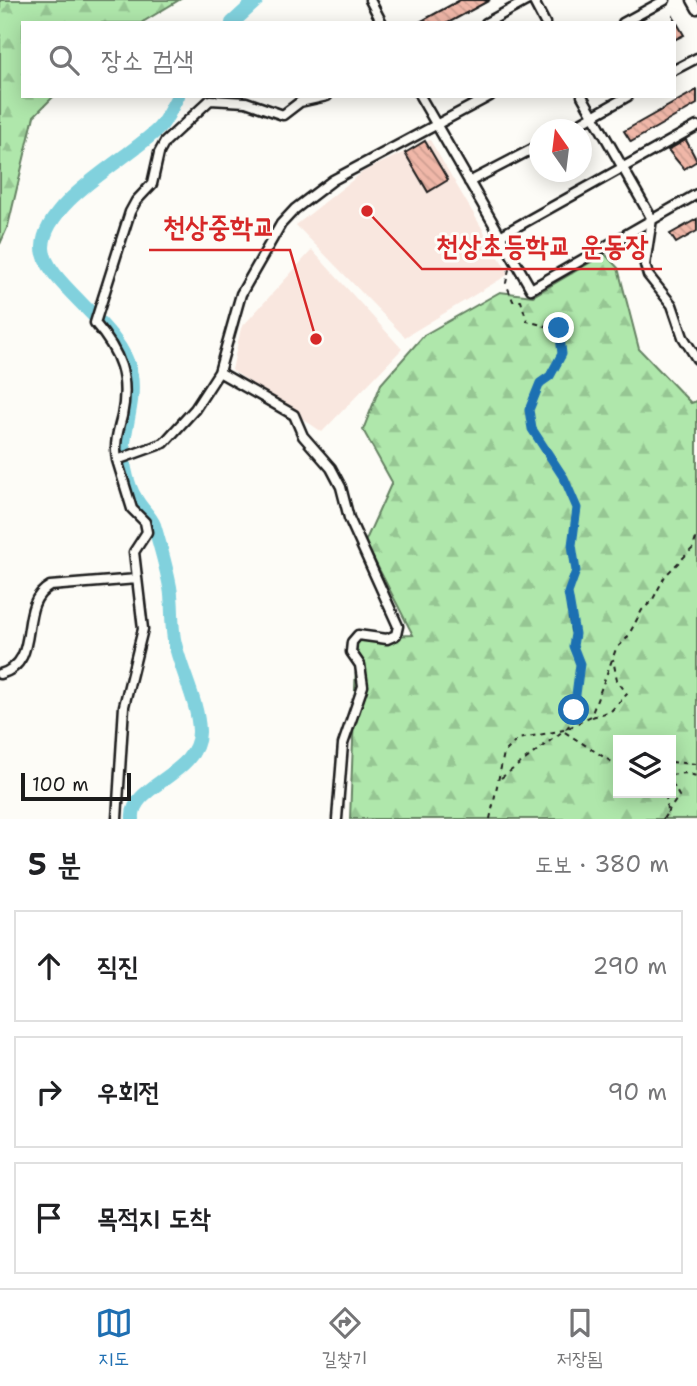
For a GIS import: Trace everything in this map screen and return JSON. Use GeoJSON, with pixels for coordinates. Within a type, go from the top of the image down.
{"type":"FeatureCollection","features":[{"type":"Feature","properties":{"kind":"street"},"geometry":{"type":"LineString","coordinates":[[370,0],[381,21]]}},
{"type":"Feature","properties":{"kind":"street"},"geometry":{"type":"LineString","coordinates":[[490,21],[531,0],[544,21]]}},
{"type":"Feature","properties":{"kind":"street"},"geometry":{"type":"LineString","coordinates":[[627,21],[665,0]]}},
{"type":"Feature","properties":{"kind":"street"},"geometry":{"type":"LineString","coordinates":[[692,0],[697,9]]}},
{"type":"Feature","properties":{"kind":"street"},"geometry":{"type":"LineString","coordinates":[[676,69],[697,58]]}},
{"type":"Feature","properties":{"kind":"street"},"geometry":{"type":"LineString","coordinates":[[117,819],[124,706],[143,629],[134,552],[147,532],[145,522],[132,509],[118,460],[117,435],[123,402],[123,367],[119,355],[94,323],[97,310],[117,260],[130,212],[152,184],[159,153],[165,142],[184,123],[210,100],[219,98],[246,102],[283,115],[300,102],[318,98]]}},
{"type":"Feature","properties":{"kind":"street"},"geometry":{"type":"LineString","coordinates":[[421,98],[435,127],[531,289],[697,194]]}},
{"type":"Feature","properties":{"kind":"street"},"geometry":{"type":"LineString","coordinates":[[118,460],[164,443],[195,409],[219,372],[241,294],[281,224],[333,180],[486,98]]}},
{"type":"Feature","properties":{"kind":"street"},"geometry":{"type":"LineString","coordinates":[[583,98],[652,219],[645,265],[648,275],[673,305],[683,337],[697,359]]}},
{"type":"Feature","properties":{"kind":"street"},"geometry":{"type":"LineString","coordinates":[[587,119],[624,98]]}},
{"type":"Feature","properties":{"kind":"street"},"geometry":{"type":"LineString","coordinates":[[500,236],[697,125]]}},
{"type":"Feature","properties":{"kind":"street"},"geometry":{"type":"LineString","coordinates":[[469,182],[529,151]]}},
{"type":"Feature","properties":{"kind":"street"},"geometry":{"type":"LineString","coordinates":[[219,372],[293,415],[303,436],[331,468],[341,487],[349,518],[398,625],[396,635],[387,639],[358,635],[352,642],[351,652],[360,665],[363,686],[343,744],[337,819]]}},
{"type":"Feature","properties":{"kind":"street"},"geometry":{"type":"LineString","coordinates":[[0,674],[10,671],[26,650],[30,614],[42,590],[50,586],[137,579]]}},
{"type":"Feature","properties":{"kind":"path"},"geometry":{"type":"LineString","coordinates":[[490,819],[504,753],[517,739],[565,730],[572,723],[579,678],[568,593],[576,571],[572,545],[577,508],[564,478],[532,429],[529,410],[540,383],[550,376],[562,354],[561,330],[527,321],[522,301],[513,300],[507,289],[509,267]]}},
{"type":"Feature","properties":{"kind":"path"},"geometry":{"type":"LineString","coordinates":[[693,548],[697,535]]}},
{"type":"Feature","properties":{"kind":"path"},"geometry":{"type":"LineString","coordinates":[[591,716],[613,657],[642,610],[652,601],[665,576],[697,546]]}},
{"type":"Feature","properties":{"kind":"path"},"geometry":{"type":"LineString","coordinates":[[500,778],[565,730],[591,716],[611,711],[627,694],[617,680],[613,657]]}},
{"type":"Feature","properties":{"kind":"path"},"geometry":{"type":"LineString","coordinates":[[565,730],[613,763]]}},
{"type":"Feature","properties":{"kind":"path"},"geometry":{"type":"LineString","coordinates":[[676,762],[697,764]]}},
{"type":"Feature","properties":{"kind":"path"},"geometry":{"type":"LineString","coordinates":[[676,773],[697,776]]}},
{"type":"Feature","properties":{"kind":"path"},"geometry":{"type":"LineString","coordinates":[[663,819],[679,796],[676,790]]}},
{"type":"Feature","properties":{"kind":"path"},"geometry":{"type":"LineString","coordinates":[[666,798],[667,813]]}},
{"type":"Feature","properties":{"kind":"shaded area"},"geometry":{"type":"Polygon","coordinates":[[[430,140],[509,274],[405,337],[296,225],[364,171],[430,140]]]}},
{"type":"Feature","properties":{"kind":"shaded area"},"geometry":{"type":"Polygon","coordinates":[[[312,250],[402,349],[322,432],[232,370],[241,328],[312,250]]]}},
{"type":"Feature","properties":{"kind":"green space"},"geometry":{"type":"Polygon","coordinates":[[[0,0],[179,0],[144,21],[21,21],[21,98],[52,98],[34,116],[8,226],[0,244],[0,0]]]}},
{"type":"Feature","properties":{"kind":"green space"},"geometry":{"type":"Polygon","coordinates":[[[605,254],[618,268],[639,349],[691,403],[697,401],[697,819],[350,819],[357,637],[413,635],[365,542],[392,482],[363,430],[381,384],[424,335],[500,292],[533,296],[605,254]]]}},
{"type":"Feature","properties":{"kind":"building"},"geometry":{"type":"Polygon","coordinates":[[[460,0],[490,0],[452,21],[422,21],[460,0]]]}},
{"type":"Feature","properties":{"kind":"building"},"geometry":{"type":"Polygon","coordinates":[[[676,21],[684,35],[676,39],[676,21]]]}},
{"type":"Feature","properties":{"kind":"building"},"geometry":{"type":"Polygon","coordinates":[[[697,90],[697,104],[631,142],[624,131],[697,90]]]}},
{"type":"Feature","properties":{"kind":"building"},"geometry":{"type":"Polygon","coordinates":[[[686,140],[697,161],[684,169],[668,150],[686,140]]]}},
{"type":"Feature","properties":{"kind":"building"},"geometry":{"type":"Polygon","coordinates":[[[425,141],[448,180],[428,192],[405,153],[425,141]]]}},
{"type":"Feature","properties":{"kind":"building"},"geometry":{"type":"Polygon","coordinates":[[[697,219],[697,231],[676,243],[670,234],[697,219]]]}},
{"type":"Feature","properties":{"kind":"waterway"},"geometry":{"type":"LineString","coordinates":[[234,21],[257,0]]}},
{"type":"Feature","properties":{"kind":"waterway"},"geometry":{"type":"LineString","coordinates":[[133,819],[135,807],[142,797],[189,759],[196,746],[198,719],[174,639],[170,587],[165,563],[152,521],[132,492],[125,469],[123,457],[131,399],[131,375],[125,357],[114,339],[55,275],[46,261],[43,247],[47,230],[57,213],[72,197],[159,128],[177,98]]}},
{"type":"Feature","properties":{"kind":"place","name":"천상초등학교 운동장"},"geometry":{"type":"Point","coordinates":[367,211]}},
{"type":"Feature","properties":{"kind":"place","name":"천상중학교"},"geometry":{"type":"Point","coordinates":[316,339]}},
{"type":"Feature","properties":{"kind":"route"},"geometry":{"type":"LineString","coordinates":[[559,328],[562,354],[550,376],[540,383],[538,394],[529,410],[532,429],[564,478],[577,508],[572,545],[572,563],[576,571],[568,593],[575,634],[572,644],[580,664],[574,710]]}}]}
